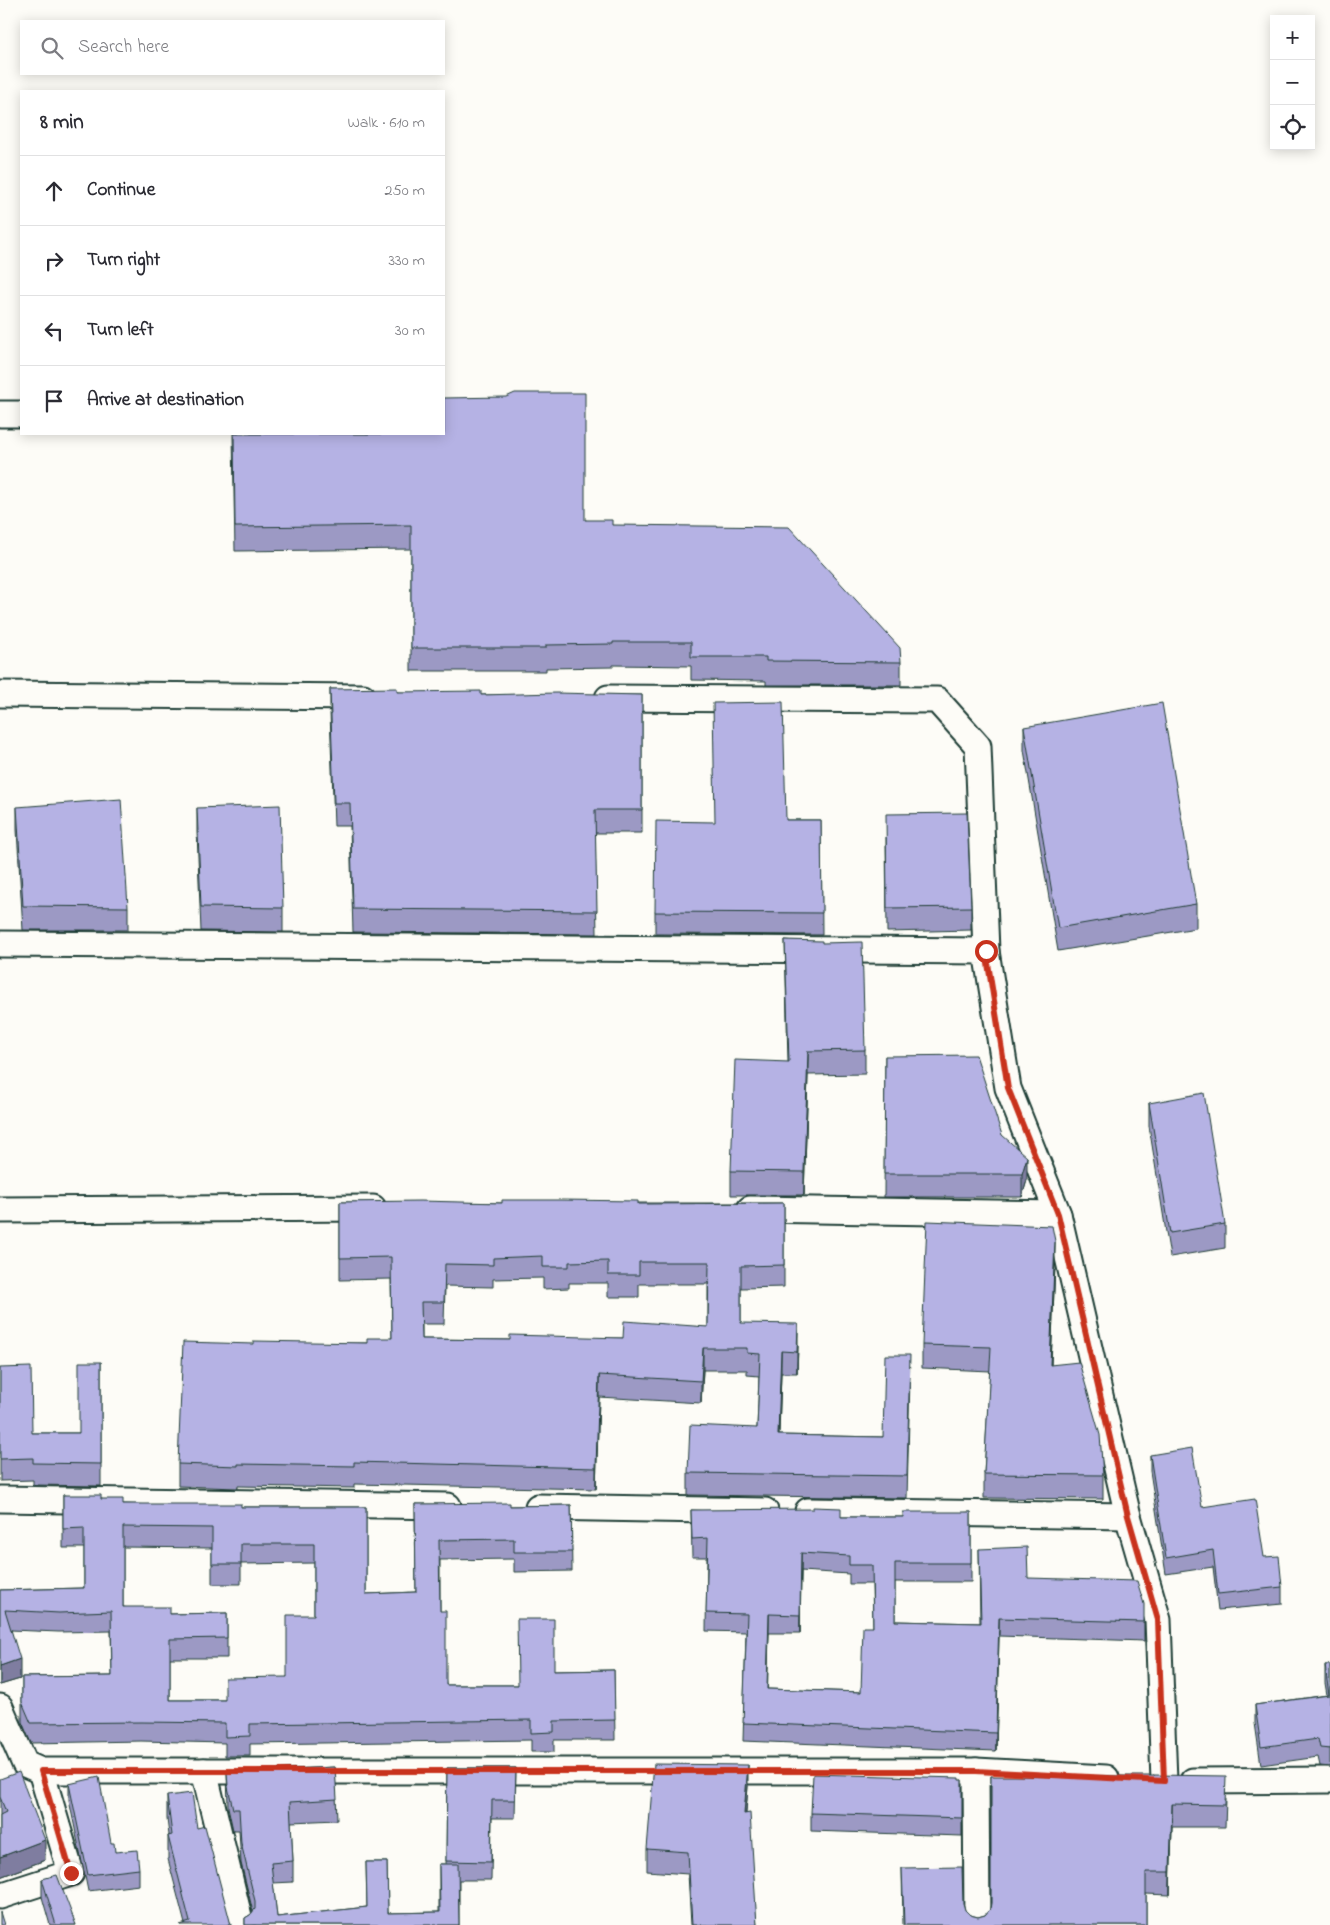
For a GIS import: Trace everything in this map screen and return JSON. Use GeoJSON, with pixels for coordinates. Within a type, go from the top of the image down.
{"type":"FeatureCollection","features":[{"type":"Feature","properties":{"kind":"street"},"geometry":{"type":"LineString","coordinates":[[0,414],[20,414]]}},
{"type":"Feature","properties":{"kind":"street"},"geometry":{"type":"LineString","coordinates":[[0,694],[389,697]]}},
{"type":"Feature","properties":{"kind":"street"},"geometry":{"type":"LineString","coordinates":[[588,698],[937,700],[978,746],[986,951],[1008,1088],[1058,1214],[1128,1516],[1158,1620],[1144,1780]]}},
{"type":"Feature","properties":{"kind":"street"},"geometry":{"type":"LineString","coordinates":[[0,944],[986,951]]}},
{"type":"Feature","properties":{"kind":"street"},"geometry":{"type":"LineString","coordinates":[[0,1210],[394,1208]]}},
{"type":"Feature","properties":{"kind":"street"},"geometry":{"type":"LineString","coordinates":[[730,1209],[1058,1214]]}},
{"type":"Feature","properties":{"kind":"street"},"geometry":{"type":"LineString","coordinates":[[0,1499],[469,1506]]}},
{"type":"Feature","properties":{"kind":"street"},"geometry":{"type":"LineString","coordinates":[[519,1507],[1128,1516]]}},
{"type":"Feature","properties":{"kind":"street"},"geometry":{"type":"LineString","coordinates":[[0,1707],[25,1764],[41,1771],[976,1771],[1144,1780],[1330,1780]]}},
{"type":"Feature","properties":{"kind":"street"},"geometry":{"type":"LineString","coordinates":[[0,1896],[71,1873],[41,1771]]}},
{"type":"Feature","properties":{"kind":"street"},"geometry":{"type":"LineString","coordinates":[[204,1771],[241,1925]]}},
{"type":"Feature","properties":{"kind":"street"},"geometry":{"type":"LineString","coordinates":[[976,1771],[977,1925]]}},
{"type":"Feature","properties":{"kind":"building"},"geometry":{"type":"Polygon","coordinates":[[[515,393],[585,393],[585,520],[612,520],[612,525],[789,527],[900,648],[901,662],[766,661],[766,657],[691,657],[691,642],[613,642],[613,644],[546,645],[546,648],[411,648],[411,525],[235,527],[234,435],[445,435],[445,398],[506,397],[515,393]]]}},
{"type":"Feature","properties":{"kind":"building"},"geometry":{"type":"Polygon","coordinates":[[[397,688],[397,692],[481,691],[481,695],[556,693],[642,695],[642,810],[595,810],[597,911],[353,909],[350,803],[334,803],[330,689],[397,688]]]}},
{"type":"Feature","properties":{"kind":"building"},"geometry":{"type":"Polygon","coordinates":[[[783,702],[786,820],[821,820],[822,913],[655,912],[656,821],[715,822],[713,703],[783,702]]]}},
{"type":"Feature","properties":{"kind":"building"},"geometry":{"type":"Polygon","coordinates":[[[1162,703],[1196,904],[1058,928],[1024,727],[1162,703]]]}},
{"type":"Feature","properties":{"kind":"building"},"geometry":{"type":"Polygon","coordinates":[[[121,799],[128,907],[23,906],[17,807],[121,799]]]}},
{"type":"Feature","properties":{"kind":"building"},"geometry":{"type":"Polygon","coordinates":[[[280,805],[283,908],[201,907],[197,808],[280,805]]]}},
{"type":"Feature","properties":{"kind":"building"},"geometry":{"type":"Polygon","coordinates":[[[967,813],[971,907],[887,908],[886,814],[967,813]]]}},
{"type":"Feature","properties":{"kind":"building"},"geometry":{"type":"Polygon","coordinates":[[[785,940],[822,941],[822,943],[862,942],[865,1050],[808,1051],[804,1172],[731,1171],[735,1060],[789,1062],[785,940]]]}},
{"type":"Feature","properties":{"kind":"building"},"geometry":{"type":"Polygon","coordinates":[[[976,1055],[1002,1135],[1027,1157],[1022,1174],[884,1174],[885,1056],[976,1055]]]}},
{"type":"Feature","properties":{"kind":"building"},"geometry":{"type":"Polygon","coordinates":[[[1204,1093],[1225,1224],[1170,1233],[1149,1103],[1204,1093]]]}},
{"type":"Feature","properties":{"kind":"building"},"geometry":{"type":"Polygon","coordinates":[[[502,1200],[561,1200],[638,1201],[638,1204],[784,1203],[784,1265],[741,1266],[741,1323],[798,1324],[797,1352],[781,1351],[778,1435],[883,1437],[885,1355],[910,1355],[907,1476],[688,1473],[690,1425],[757,1428],[760,1354],[747,1353],[747,1348],[703,1348],[701,1381],[599,1375],[596,1468],[354,1462],[354,1466],[178,1464],[183,1342],[254,1344],[254,1341],[367,1343],[367,1338],[392,1338],[391,1257],[340,1258],[340,1202],[502,1203],[502,1200]],[[543,1256],[493,1258],[493,1265],[445,1264],[444,1302],[421,1302],[422,1339],[510,1340],[510,1335],[623,1338],[624,1321],[708,1327],[709,1262],[639,1262],[639,1275],[608,1275],[608,1261],[569,1262],[569,1267],[543,1267],[543,1256]]]}},
{"type":"Feature","properties":{"kind":"building"},"geometry":{"type":"Polygon","coordinates":[[[927,1221],[1052,1226],[1055,1241],[1050,1365],[1079,1362],[1100,1435],[1103,1475],[984,1474],[991,1347],[922,1345],[927,1221]]]}},
{"type":"Feature","properties":{"kind":"building"},"geometry":{"type":"Polygon","coordinates":[[[79,1362],[101,1362],[101,1464],[33,1463],[33,1458],[0,1459],[0,1368],[31,1367],[32,1433],[79,1433],[79,1362]]]}},
{"type":"Feature","properties":{"kind":"building"},"geometry":{"type":"Polygon","coordinates":[[[1192,1448],[1202,1507],[1255,1499],[1264,1557],[1279,1556],[1282,1587],[1218,1594],[1213,1550],[1166,1558],[1150,1455],[1192,1448]]]}},
{"type":"Feature","properties":{"kind":"building"},"geometry":{"type":"Polygon","coordinates":[[[63,1495],[101,1495],[101,1499],[123,1499],[123,1504],[241,1504],[241,1507],[366,1507],[366,1594],[416,1592],[415,1504],[510,1503],[510,1506],[571,1505],[572,1552],[514,1552],[514,1539],[439,1540],[440,1611],[446,1611],[446,1685],[518,1685],[517,1619],[554,1619],[554,1671],[614,1670],[615,1720],[554,1721],[554,1732],[531,1733],[531,1720],[250,1724],[250,1736],[225,1737],[225,1723],[31,1723],[22,1702],[22,1677],[112,1676],[111,1611],[59,1613],[5,1610],[20,1659],[0,1666],[0,1590],[84,1588],[84,1528],[63,1529],[63,1495]],[[123,1527],[123,1607],[170,1607],[170,1614],[227,1613],[227,1638],[170,1639],[170,1700],[225,1700],[225,1678],[287,1677],[287,1615],[314,1615],[314,1544],[241,1544],[241,1564],[212,1564],[212,1528],[123,1527]]]}},
{"type":"Feature","properties":{"kind":"building"},"geometry":{"type":"Polygon","coordinates":[[[813,1507],[841,1508],[841,1517],[903,1517],[903,1512],[971,1512],[971,1563],[895,1563],[895,1621],[981,1623],[979,1549],[1027,1547],[1028,1578],[1137,1581],[1144,1604],[1144,1622],[999,1618],[996,1733],[743,1723],[747,1614],[706,1613],[708,1538],[692,1539],[691,1510],[813,1509],[813,1507]],[[801,1553],[800,1615],[769,1614],[767,1689],[861,1692],[863,1627],[873,1627],[872,1565],[849,1565],[849,1556],[801,1553]]]}},
{"type":"Feature","properties":{"kind":"building"},"geometry":{"type":"Polygon","coordinates":[[[1325,1665],[1330,1665],[1330,1749],[1320,1748],[1318,1739],[1261,1747],[1255,1705],[1329,1695],[1325,1665]]]}},
{"type":"Feature","properties":{"kind":"building"},"geometry":{"type":"Polygon","coordinates":[[[654,1764],[748,1765],[744,1814],[750,1813],[757,1925],[692,1925],[688,1852],[647,1849],[654,1764]]]}},
{"type":"Feature","properties":{"kind":"building"},"geometry":{"type":"Polygon","coordinates":[[[335,1767],[337,1799],[290,1802],[293,1861],[271,1863],[277,1917],[367,1907],[366,1862],[387,1862],[388,1913],[440,1912],[439,1864],[458,1864],[459,1925],[245,1925],[245,1918],[255,1909],[255,1901],[241,1843],[239,1809],[233,1809],[227,1772],[335,1767]]]}},
{"type":"Feature","properties":{"kind":"building"},"geometry":{"type":"Polygon","coordinates":[[[447,1768],[516,1768],[515,1800],[492,1800],[491,1862],[446,1861],[447,1768]]]}},
{"type":"Feature","properties":{"kind":"building"},"geometry":{"type":"Polygon","coordinates":[[[19,1772],[45,1840],[0,1857],[0,1815],[6,1812],[0,1797],[0,1779],[19,1772]]]}},
{"type":"Feature","properties":{"kind":"building"},"geometry":{"type":"Polygon","coordinates":[[[813,1774],[959,1778],[959,1780],[962,1780],[962,1818],[811,1813],[813,1774]]]}},
{"type":"Feature","properties":{"kind":"building"},"geometry":{"type":"Polygon","coordinates":[[[991,1776],[1226,1776],[1225,1805],[1172,1804],[1170,1872],[1146,1872],[1146,1925],[904,1925],[902,1868],[962,1867],[963,1903],[965,1910],[970,1915],[978,1917],[985,1915],[990,1909],[991,1776]]]}},
{"type":"Feature","properties":{"kind":"building"},"geometry":{"type":"Polygon","coordinates":[[[99,1777],[111,1843],[114,1843],[115,1852],[137,1850],[139,1869],[88,1875],[69,1784],[99,1777]]]}},
{"type":"Feature","properties":{"kind":"building"},"geometry":{"type":"Polygon","coordinates":[[[192,1793],[197,1828],[205,1826],[231,1925],[180,1925],[190,1922],[168,1836],[172,1835],[167,1796],[192,1793]]]}},
{"type":"Feature","properties":{"kind":"building"},"geometry":{"type":"Polygon","coordinates":[[[57,1875],[76,1925],[56,1925],[42,1879],[57,1875]]]}},
{"type":"Feature","properties":{"kind":"building"},"geometry":{"type":"Polygon","coordinates":[[[0,1912],[4,1925],[0,1925],[0,1912]]]}},
{"type":"Feature","properties":{"kind":"route"},"geometry":{"type":"LineString","coordinates":[[71,1873],[41,1771],[976,1771],[1164,1781],[1158,1620],[1128,1516],[1058,1214],[1008,1088],[986,951]]}}]}
